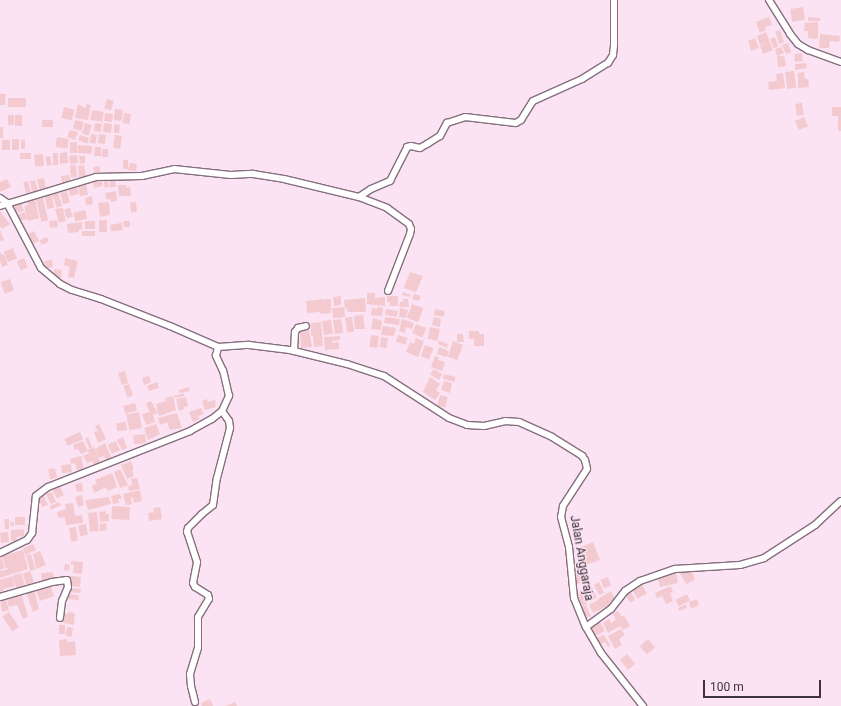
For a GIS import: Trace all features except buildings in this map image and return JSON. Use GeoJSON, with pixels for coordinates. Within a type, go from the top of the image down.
{"type":"FeatureCollection","features":[{"type":"Feature","properties":{"kind":"street"},"geometry":{"type":"LineString","coordinates":[[359,197],[371,189],[390,181],[407,147],[411,146],[420,148],[427,144],[440,136],[447,123],[465,117],[516,123],[521,120],[533,101],[582,79],[608,63],[613,55],[614,0]]}},
{"type":"Feature","properties":{"kind":"street"},"geometry":{"type":"LineString","coordinates":[[769,0],[798,44],[808,50],[841,62]]}},
{"type":"Feature","properties":{"kind":"street"},"geometry":{"type":"LineString","coordinates":[[0,206],[96,177],[142,176],[174,169],[216,174],[268,175],[359,197],[387,208],[409,224],[411,229],[388,291]]}},
{"type":"Feature","properties":{"kind":"street"},"geometry":{"type":"LineString","coordinates":[[0,198],[7,203],[34,258],[41,268],[56,281],[72,290],[122,307],[218,347],[216,356],[223,371],[229,396],[222,411],[212,420],[190,432],[48,487],[36,496],[32,533],[26,540],[0,553]]}},
{"type":"Feature","properties":{"kind":"street"},"geometry":{"type":"LineString","coordinates":[[294,351],[295,332],[298,328],[306,326]]}},
{"type":"Feature","properties":{"kind":"street","name":"Jalan Anggaraja"},"geometry":{"type":"LineString","coordinates":[[218,347],[250,345],[294,351],[347,364],[384,376],[449,418],[467,425],[484,426],[505,421],[519,422],[552,437],[582,456],[585,460],[587,469],[563,506],[561,518],[569,547],[574,598],[586,627],[601,653],[643,706]]}},
{"type":"Feature","properties":{"kind":"street"},"geometry":{"type":"LineString","coordinates":[[195,702],[190,674],[193,659],[198,648],[198,617],[209,599],[208,595],[195,587],[193,583],[197,562],[186,532],[202,514],[213,505],[230,428],[229,421],[222,411]]}},
{"type":"Feature","properties":{"kind":"street"},"geometry":{"type":"LineString","coordinates":[[586,627],[610,609],[625,591],[640,581],[675,569],[740,565],[764,558],[815,525],[841,501]]}},
{"type":"Feature","properties":{"kind":"street"},"geometry":{"type":"LineString","coordinates":[[0,597],[56,581],[67,580],[68,587],[62,601],[60,618]]}}]}
